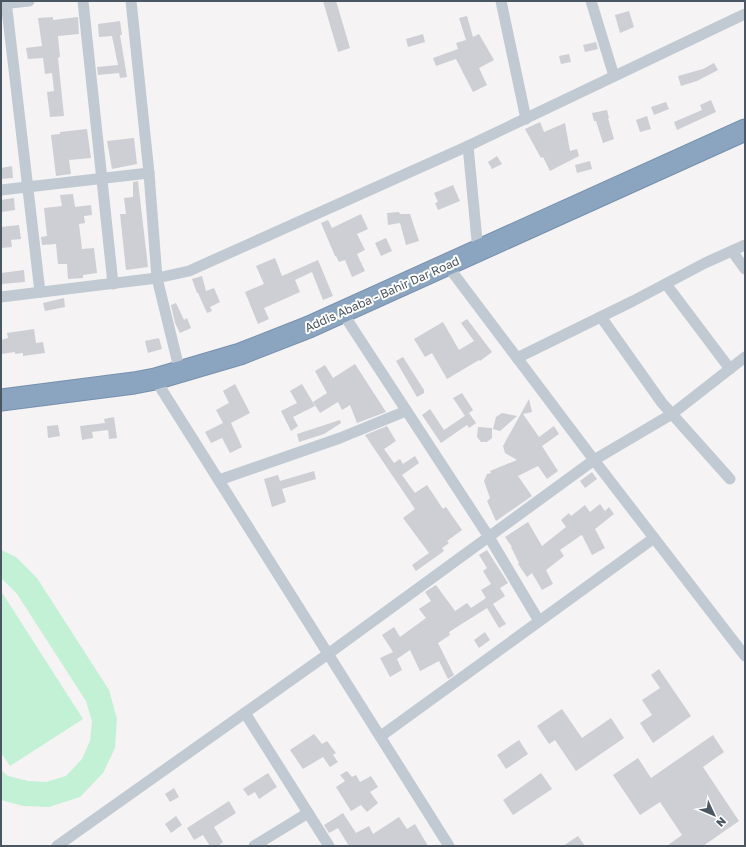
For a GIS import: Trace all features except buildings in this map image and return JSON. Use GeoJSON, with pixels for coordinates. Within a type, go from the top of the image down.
{"type":"FeatureCollection","features":[{"type":"Feature","properties":{"kind":"highway","name":"Addis Ababa - Bahir Dar Road"},"geometry":{"type":"LineString","coordinates":[[1,400],[134,383],[180,372],[240,354],[309,327],[745,130]]}},
{"type":"Feature","properties":{"kind":"street"},"geometry":{"type":"LineString","coordinates":[[29,1],[4,3],[40,292]]}},
{"type":"Feature","properties":{"kind":"street"},"geometry":{"type":"LineString","coordinates":[[84,1],[113,284]]}},
{"type":"Feature","properties":{"kind":"street"},"geometry":{"type":"LineString","coordinates":[[131,1],[149,172],[157,278],[180,372]]}},
{"type":"Feature","properties":{"kind":"street"},"geometry":{"type":"LineString","coordinates":[[501,1],[526,119]]}},
{"type":"Feature","properties":{"kind":"street"},"geometry":{"type":"LineString","coordinates":[[591,1],[614,76]]}},
{"type":"Feature","properties":{"kind":"street"},"geometry":{"type":"LineString","coordinates":[[1,297],[113,284],[189,272],[468,146],[745,14]]}},
{"type":"Feature","properties":{"kind":"street"},"geometry":{"type":"LineString","coordinates":[[468,146],[478,251]]}},
{"type":"Feature","properties":{"kind":"street"},"geometry":{"type":"LineString","coordinates":[[1,190],[149,172]]}},
{"type":"Feature","properties":{"kind":"street"},"geometry":{"type":"LineString","coordinates":[[517,358],[601,317],[705,263],[745,245]]}},
{"type":"Feature","properties":{"kind":"street"},"geometry":{"type":"LineString","coordinates":[[732,251],[745,269]]}},
{"type":"Feature","properties":{"kind":"street"},"geometry":{"type":"LineString","coordinates":[[447,265],[594,460],[745,656]]}},
{"type":"Feature","properties":{"kind":"street"},"geometry":{"type":"LineString","coordinates":[[666,284],[730,369]]}},
{"type":"Feature","properties":{"kind":"street"},"geometry":{"type":"LineString","coordinates":[[342,312],[489,537],[539,621]]}},
{"type":"Feature","properties":{"kind":"street"},"geometry":{"type":"LineString","coordinates":[[601,317],[662,403],[730,478]]}},
{"type":"Feature","properties":{"kind":"street"},"geometry":{"type":"LineString","coordinates":[[63,844],[328,654],[594,460],[672,414],[745,357]]}},
{"type":"Feature","properties":{"kind":"street"},"geometry":{"type":"LineString","coordinates":[[155,378],[449,846]]}},
{"type":"Feature","properties":{"kind":"street"},"geometry":{"type":"LineString","coordinates":[[219,480],[340,438],[406,411]]}},
{"type":"Feature","properties":{"kind":"street"},"geometry":{"type":"LineString","coordinates":[[381,736],[654,538]]}},
{"type":"Feature","properties":{"kind":"street"},"geometry":{"type":"LineString","coordinates":[[245,713],[329,846]]}},
{"type":"Feature","properties":{"kind":"street"},"geometry":{"type":"LineString","coordinates":[[254,846],[308,813]]}},
{"type":"Feature","properties":{"kind":"green space"},"geometry":{"type":"Polygon","coordinates":[[[1,550],[16,557],[37,578],[109,690],[117,719],[115,748],[103,773],[80,797],[49,807],[23,806],[1,800],[1,770],[8,776],[28,781],[46,782],[66,776],[82,759],[90,741],[92,721],[86,701],[17,594],[1,578],[1,550]]]}},
{"type":"Feature","properties":{"kind":"green space"},"geometry":{"type":"Polygon","coordinates":[[[1,591],[83,719],[10,766],[1,753],[1,591]]]}}]}
